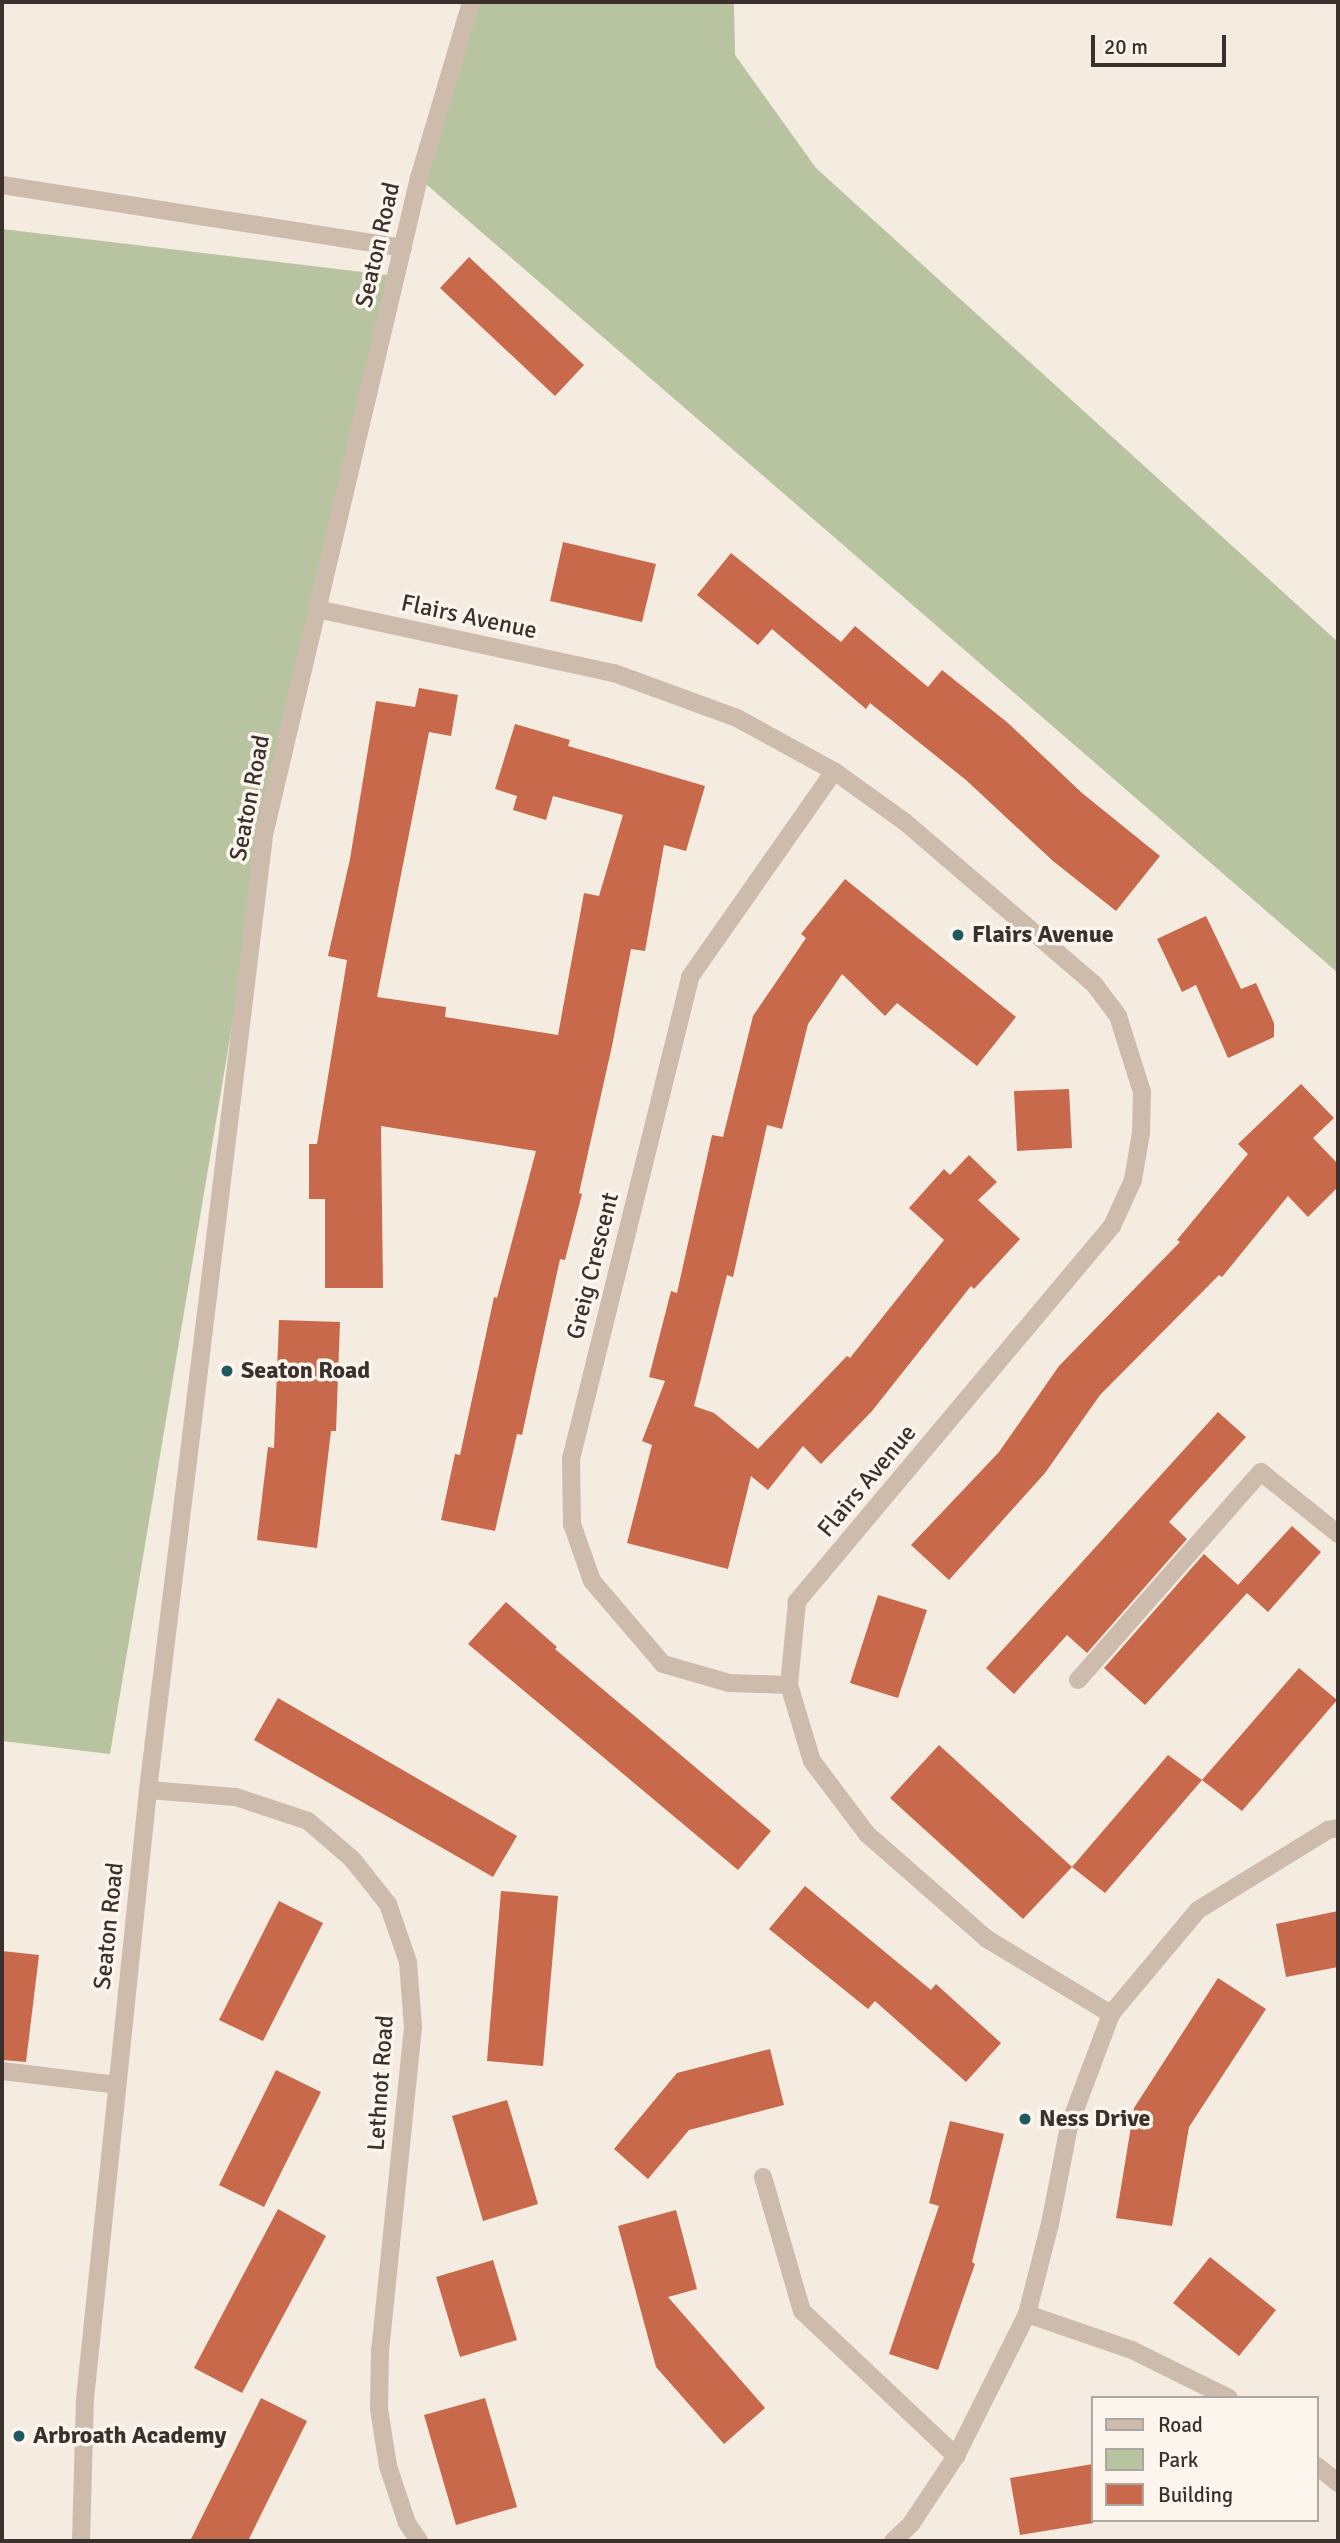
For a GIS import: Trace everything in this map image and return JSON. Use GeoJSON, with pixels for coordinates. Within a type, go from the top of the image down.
{"type":"FeatureCollection","features":[{"type":"Feature","properties":{"kind":"street","name":"Seaton Road"},"geometry":{"type":"LineString","coordinates":[[81,2541],[85,2399],[148,1790],[264,835],[419,178],[471,2]]}},
{"type":"Feature","properties":{"kind":"street"},"geometry":{"type":"LineString","coordinates":[[2,185],[403,248]]}},
{"type":"Feature","properties":{"kind":"street","name":"Flairs Avenue"},"geometry":{"type":"LineString","coordinates":[[317,609],[614,673],[737,718],[834,771],[905,822],[1094,984],[1118,1016],[1142,1092],[1141,1133],[1133,1180],[1112,1226],[797,1602],[789,1685],[812,1761],[867,1834],[987,1939],[1111,2014]]}},
{"type":"Feature","properties":{"kind":"street","name":"Greig Crescent"},"geometry":{"type":"LineString","coordinates":[[789,1685],[729,1683],[663,1664],[592,1581],[572,1524],[571,1459],[690,976],[834,771]]}},
{"type":"Feature","properties":{"kind":"street"},"geometry":{"type":"LineString","coordinates":[[1078,1680],[1261,1472],[1338,1534]]}},
{"type":"Feature","properties":{"kind":"street","name":"Lethnot Road"},"geometry":{"type":"LineString","coordinates":[[148,1790],[236,1797],[307,1821],[352,1859],[388,1904],[408,1962],[413,2027],[380,2350],[379,2409],[388,2466],[407,2523],[419,2541]]}},
{"type":"Feature","properties":{"kind":"street"},"geometry":{"type":"LineString","coordinates":[[893,2541],[911,2525],[956,2456],[1027,2314],[1050,2224],[1069,2126],[1111,2014],[1198,1910],[1328,1830],[1338,1828]]}},
{"type":"Feature","properties":{"kind":"street"},"geometry":{"type":"LineString","coordinates":[[2,2071],[117,2085]]}},
{"type":"Feature","properties":{"kind":"street"},"geometry":{"type":"LineString","coordinates":[[763,2177],[802,2311],[956,2456]]}},
{"type":"Feature","properties":{"kind":"street"},"geometry":{"type":"LineString","coordinates":[[1027,2314],[1132,2350],[1225,2396]]}},
{"type":"Feature","properties":{"kind":"street"},"geometry":{"type":"LineString","coordinates":[[1319,2468],[1338,2483]]}},
{"type":"Feature","properties":{"kind":"green space"},"geometry":{"type":"Polygon","coordinates":[[[471,2],[734,2],[735,55],[816,168],[1338,642],[1338,973],[419,178],[471,2]]]}},
{"type":"Feature","properties":{"kind":"green space"},"geometry":{"type":"Polygon","coordinates":[[[2,229],[396,276],[264,835],[110,1754],[2,1741],[2,229]]]}},
{"type":"Feature","properties":{"kind":"building"},"geometry":{"type":"Polygon","coordinates":[[[469,257],[584,365],[555,396],[440,288],[469,257]]]}},
{"type":"Feature","properties":{"kind":"building"},"geometry":{"type":"Polygon","coordinates":[[[563,542],[656,564],[642,622],[550,601],[563,542]]]}},
{"type":"Feature","properties":{"kind":"building"},"geometry":{"type":"Polygon","coordinates":[[[731,553],[841,642],[855,626],[928,687],[942,670],[1008,723],[1082,793],[1160,856],[1116,911],[1053,861],[966,780],[870,703],[866,709],[772,629],[758,645],[697,595],[731,553]]]}},
{"type":"Feature","properties":{"kind":"building"},"geometry":{"type":"Polygon","coordinates":[[[419,688],[458,695],[451,736],[429,732],[377,997],[446,1007],[445,1017],[558,1035],[584,893],[599,896],[623,815],[553,796],[546,820],[513,810],[517,796],[495,789],[515,724],[570,740],[568,746],[705,786],[686,851],[664,845],[645,951],[631,949],[579,1193],[582,1194],[565,1260],[560,1259],[522,1435],[517,1434],[495,1531],[441,1520],[455,1454],[460,1455],[494,1297],[497,1298],[536,1151],[381,1126],[383,1288],[325,1288],[325,1199],[309,1199],[309,1144],[317,1144],[347,960],[328,956],[350,859],[376,701],[415,707],[419,688]]]}},
{"type":"Feature","properties":{"kind":"building"},"geometry":{"type":"Polygon","coordinates":[[[845,879],[1016,1017],[977,1066],[897,1003],[885,1016],[842,974],[808,1024],[782,1129],[767,1125],[733,1277],[727,1275],[694,1406],[714,1413],[758,1449],[847,1356],[850,1358],[944,1240],[909,1208],[944,1169],[950,1175],[969,1155],[997,1182],[978,1200],[1020,1239],[974,1289],[971,1286],[872,1411],[821,1464],[803,1446],[768,1490],[751,1476],[728,1569],[627,1543],[652,1445],[642,1441],[665,1381],[649,1377],[671,1291],[677,1293],[712,1135],[723,1137],[753,1016],[806,938],[801,934],[845,879]]]}},
{"type":"Feature","properties":{"kind":"building"},"geometry":{"type":"Polygon","coordinates":[[[1206,916],[1241,989],[1256,983],[1274,1023],[1274,1037],[1228,1058],[1196,985],[1182,992],[1157,939],[1206,916]]]}},
{"type":"Feature","properties":{"kind":"building"},"geometry":{"type":"Polygon","coordinates":[[[1301,1084],[1334,1118],[1313,1138],[1338,1164],[1338,1187],[1308,1217],[1288,1196],[1222,1277],[1219,1275],[1100,1395],[1045,1473],[949,1580],[911,1545],[999,1452],[1059,1366],[1180,1242],[1177,1240],[1248,1154],[1238,1144],[1301,1084]]]}},
{"type":"Feature","properties":{"kind":"building"},"geometry":{"type":"Polygon","coordinates":[[[1069,1089],[1072,1148],[1017,1151],[1014,1091],[1069,1089]]]}},
{"type":"Feature","properties":{"kind":"building"},"geometry":{"type":"Polygon","coordinates":[[[279,1320],[340,1322],[336,1431],[331,1431],[317,1548],[257,1540],[268,1447],[274,1448],[279,1320]]]}},
{"type":"Feature","properties":{"kind":"building"},"geometry":{"type":"Polygon","coordinates":[[[1218,1412],[1246,1437],[1169,1522],[1187,1539],[1087,1653],[1067,1635],[1014,1694],[986,1668],[1218,1412]]]}},
{"type":"Feature","properties":{"kind":"building"},"geometry":{"type":"Polygon","coordinates":[[[1292,1526],[1321,1552],[1268,1612],[1247,1593],[1145,1705],[1104,1668],[1204,1554],[1238,1585],[1292,1526]]]}},
{"type":"Feature","properties":{"kind":"building"},"geometry":{"type":"Polygon","coordinates":[[[878,1595],[927,1610],[898,1698],[850,1683],[878,1595]]]}},
{"type":"Feature","properties":{"kind":"building"},"geometry":{"type":"Polygon","coordinates":[[[506,1602],[557,1647],[555,1649],[771,1831],[738,1870],[468,1644],[506,1602]]]}},
{"type":"Feature","properties":{"kind":"building"},"geometry":{"type":"Polygon","coordinates":[[[1299,1668],[1337,1700],[1242,1811],[1202,1780],[1299,1668]]]}},
{"type":"Feature","properties":{"kind":"building"},"geometry":{"type":"Polygon","coordinates":[[[278,1698],[517,1836],[493,1877],[254,1740],[278,1698]]]}},
{"type":"Feature","properties":{"kind":"building"},"geometry":{"type":"Polygon","coordinates":[[[939,1745],[1072,1867],[1023,1919],[890,1798],[939,1745]]]}},
{"type":"Feature","properties":{"kind":"building"},"geometry":{"type":"Polygon","coordinates":[[[1168,1755],[1202,1780],[1105,1893],[1072,1867],[1168,1755]]]}},
{"type":"Feature","properties":{"kind":"building"},"geometry":{"type":"Polygon","coordinates":[[[805,1886],[931,1990],[936,1984],[1001,2043],[966,2082],[875,2001],[868,2009],[769,1929],[805,1886]]]}},
{"type":"Feature","properties":{"kind":"building"},"geometry":{"type":"Polygon","coordinates":[[[501,1891],[558,1896],[543,2066],[487,2061],[501,1891]]]}},
{"type":"Feature","properties":{"kind":"building"},"geometry":{"type":"Polygon","coordinates":[[[279,1901],[323,1923],[263,2041],[219,2020],[279,1901]]]}},
{"type":"Feature","properties":{"kind":"building"},"geometry":{"type":"Polygon","coordinates":[[[1338,1911],[1338,1967],[1286,1977],[1276,1924],[1338,1911]]]}},
{"type":"Feature","properties":{"kind":"building"},"geometry":{"type":"Polygon","coordinates":[[[2,1951],[39,1955],[26,2062],[2,2060],[2,1951]]]}},
{"type":"Feature","properties":{"kind":"building"},"geometry":{"type":"Polygon","coordinates":[[[1218,1978],[1266,2009],[1189,2127],[1172,2226],[1116,2218],[1134,2108],[1218,1978]]]}},
{"type":"Feature","properties":{"kind":"building"},"geometry":{"type":"Polygon","coordinates":[[[770,2049],[784,2105],[689,2130],[648,2179],[614,2149],[677,2073],[770,2049]]]}},
{"type":"Feature","properties":{"kind":"building"},"geometry":{"type":"Polygon","coordinates":[[[276,2070],[321,2092],[264,2207],[219,2185],[276,2070]]]}},
{"type":"Feature","properties":{"kind":"building"},"geometry":{"type":"Polygon","coordinates":[[[507,2100],[538,2204],[483,2221],[452,2116],[507,2100]]]}},
{"type":"Feature","properties":{"kind":"building"},"geometry":{"type":"Polygon","coordinates":[[[950,2121],[1004,2134],[972,2262],[975,2264],[938,2370],[889,2354],[939,2206],[929,2203],[950,2121]]]}},
{"type":"Feature","properties":{"kind":"building"},"geometry":{"type":"Polygon","coordinates":[[[278,2209],[326,2236],[242,2393],[194,2368],[278,2209]]]}},
{"type":"Feature","properties":{"kind":"building"},"geometry":{"type":"Polygon","coordinates":[[[676,2210],[697,2289],[668,2297],[765,2408],[724,2444],[656,2367],[618,2226],[676,2210]]]}},
{"type":"Feature","properties":{"kind":"building"},"geometry":{"type":"Polygon","coordinates":[[[1210,2257],[1276,2310],[1239,2356],[1173,2303],[1210,2257]]]}},
{"type":"Feature","properties":{"kind":"building"},"geometry":{"type":"Polygon","coordinates":[[[493,2260],[517,2340],[460,2357],[436,2277],[493,2260]]]}},
{"type":"Feature","properties":{"kind":"building"},"geometry":{"type":"Polygon","coordinates":[[[261,2398],[307,2421],[248,2541],[190,2541],[261,2398]]]}},
{"type":"Feature","properties":{"kind":"building"},"geometry":{"type":"Polygon","coordinates":[[[485,2398],[517,2507],[456,2525],[424,2415],[485,2398]]]}},
{"type":"Feature","properties":{"kind":"building"},"geometry":{"type":"Polygon","coordinates":[[[1092,2464],[1093,2523],[1020,2535],[1010,2478],[1092,2464]]]}},
{"type":"Feature","properties":{"kind":"place","name":"Flairs Avenue"},"geometry":{"type":"Point","coordinates":[958,935]}},
{"type":"Feature","properties":{"kind":"place","name":"Seaton Road"},"geometry":{"type":"Point","coordinates":[227,1371]}},
{"type":"Feature","properties":{"kind":"place","name":"Ness Drive"},"geometry":{"type":"Point","coordinates":[1025,2119]}},
{"type":"Feature","properties":{"kind":"place","name":"Arbroath Academy"},"geometry":{"type":"Point","coordinates":[19,2436]}}]}
